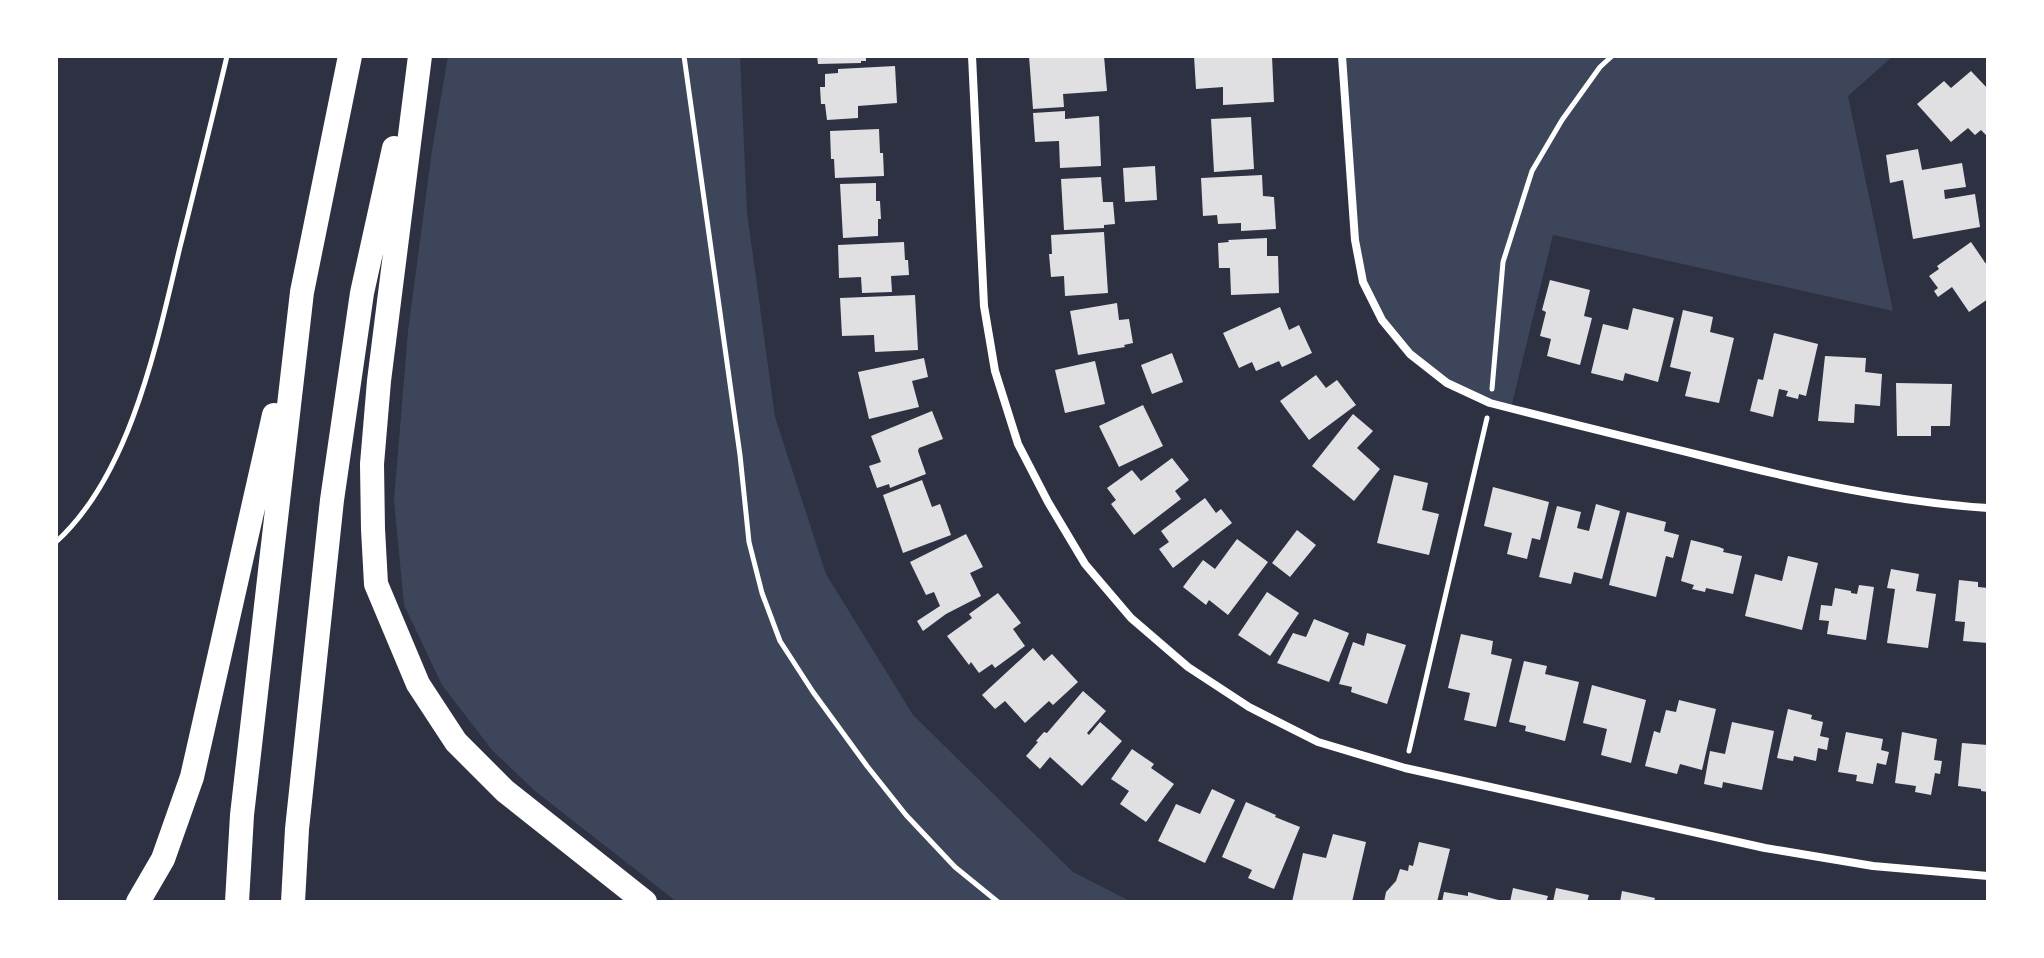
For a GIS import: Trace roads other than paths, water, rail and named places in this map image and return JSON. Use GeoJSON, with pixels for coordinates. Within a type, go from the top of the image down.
{"type":"FeatureCollection","features":[{"type":"Feature","properties":{"kind":"highway"},"geometry":{"type":"LineString","coordinates":[[138,902],[163,859],[192,777],[302,292],[350,56]]}},
{"type":"Feature","properties":{"kind":"highway"},"geometry":{"type":"LineString","coordinates":[[293,902],[297,829],[334,485],[362,293],[412,56]]}},
{"type":"Feature","properties":{"kind":"highway"},"geometry":{"type":"LineString","coordinates":[[420,56],[375,422],[372,464],[376,584],[418,684],[456,742],[505,791],[645,902]]}},
{"type":"Feature","properties":{"kind":"highway"},"geometry":{"type":"LineString","coordinates":[[237,902],[242,815],[302,292]]}},
{"type":"Feature","properties":{"kind":"street"},"geometry":{"type":"LineString","coordinates":[[972,56],[984,306],[995,371],[1018,444],[1085,564],[1131,618],[1188,667],[1249,707],[1318,742],[1405,768],[1765,848],[1873,866],[1988,876]]}},
{"type":"Feature","properties":{"kind":"street"},"geometry":{"type":"LineString","coordinates":[[1342,56],[1355,240],[1363,282],[1382,320],[1410,354],[1447,383],[1490,403],[1797,479],[1871,494],[1988,508]]}}]}
